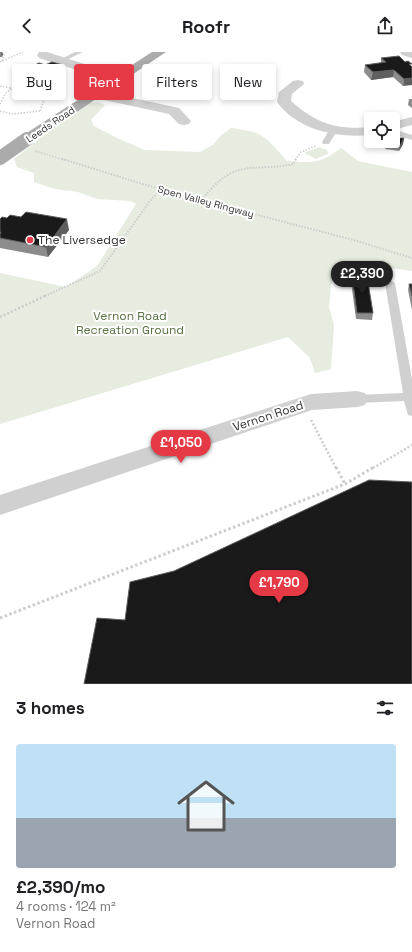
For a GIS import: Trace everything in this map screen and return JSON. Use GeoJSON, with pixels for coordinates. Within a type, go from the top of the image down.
{"type":"FeatureCollection","features":[{"type":"Feature","properties":{"kind":"main road","name":"Leeds Road"},"geometry":{"type":"LineString","coordinates":[[134,69],[160,52]]}},
{"type":"Feature","properties":{"kind":"main road","name":"Leeds Road"},"geometry":{"type":"LineString","coordinates":[[0,158],[30,145],[62,116],[85,100]]}},
{"type":"Feature","properties":{"kind":"street"},"geometry":{"type":"LineString","coordinates":[[406,52],[412,54]]}},
{"type":"Feature","properties":{"kind":"street"},"geometry":{"type":"LineString","coordinates":[[43,55],[74,65]]}},
{"type":"Feature","properties":{"kind":"street"},"geometry":{"type":"LineString","coordinates":[[298,84],[286,92],[284,102],[329,137],[364,132]]}},
{"type":"Feature","properties":{"kind":"street"},"geometry":{"type":"LineString","coordinates":[[122,100],[174,111],[190,106]]}},
{"type":"Feature","properties":{"kind":"street"},"geometry":{"type":"LineString","coordinates":[[174,111],[184,121]]}},
{"type":"Feature","properties":{"kind":"street"},"geometry":{"type":"LineString","coordinates":[[400,124],[412,121]]}},
{"type":"Feature","properties":{"kind":"street","name":"Vernon Road"},"geometry":{"type":"LineString","coordinates":[[0,505],[302,404],[357,399]]}},
{"type":"Feature","properties":{"kind":"lane"},"geometry":{"type":"LineString","coordinates":[[60,61],[80,52]]}},
{"type":"Feature","properties":{"kind":"lane"},"geometry":{"type":"LineString","coordinates":[[400,134],[412,138]]}},
{"type":"Feature","properties":{"kind":"lane"},"geometry":{"type":"LineString","coordinates":[[390,283],[412,412]]}},
{"type":"Feature","properties":{"kind":"lane"},"geometry":{"type":"LineString","coordinates":[[357,399],[409,397]]}},
{"type":"Feature","properties":{"kind":"path"},"geometry":{"type":"LineString","coordinates":[[1,62],[5,52]]}},
{"type":"Feature","properties":{"kind":"path"},"geometry":{"type":"LineString","coordinates":[[0,53],[5,52]]}},
{"type":"Feature","properties":{"kind":"path"},"geometry":{"type":"LineString","coordinates":[[1,62],[22,52]]}},
{"type":"Feature","properties":{"kind":"path"},"geometry":{"type":"LineString","coordinates":[[0,86],[12,88]]}},
{"type":"Feature","properties":{"kind":"path"},"geometry":{"type":"LineString","coordinates":[[0,104],[5,94],[12,88]]}},
{"type":"Feature","properties":{"kind":"path"},"geometry":{"type":"LineString","coordinates":[[40,111],[44,100]]}},
{"type":"Feature","properties":{"kind":"path"},"geometry":{"type":"LineString","coordinates":[[0,111],[12,114],[40,111],[62,116]]}},
{"type":"Feature","properties":{"kind":"path"},"geometry":{"type":"LineString","coordinates":[[201,200],[222,178],[230,173],[240,170],[293,164],[301,152],[329,137]]}},
{"type":"Feature","properties":{"kind":"path","name":"Spen Valley Ringway"},"geometry":{"type":"LineString","coordinates":[[30,145],[162,189],[350,239],[412,258]]}},
{"type":"Feature","properties":{"kind":"path"},"geometry":{"type":"LineString","coordinates":[[0,317],[100,271],[150,201],[162,189]]}},
{"type":"Feature","properties":{"kind":"path"},"geometry":{"type":"LineString","coordinates":[[302,404],[345,484]]}},
{"type":"Feature","properties":{"kind":"path"},"geometry":{"type":"LineString","coordinates":[[0,618],[345,484],[412,445]]}},
{"type":"Feature","properties":{"kind":"green space","name":"Vernon Road Recreation Ground"},"geometry":{"type":"Polygon","coordinates":[[[98,102],[105,105],[91,120],[94,126],[145,150],[200,152],[214,144],[220,136],[231,128],[251,131],[264,137],[287,161],[310,162],[321,160],[341,148],[358,161],[412,172],[412,271],[369,265],[339,269],[331,285],[329,307],[334,325],[331,369],[315,373],[310,358],[288,337],[0,424],[0,273],[66,287],[97,266],[136,204],[130,201],[97,199],[78,192],[55,189],[34,182],[34,173],[17,167],[14,159],[56,125],[88,103],[98,102]]]}},
{"type":"Feature","properties":{"kind":"green space"},"geometry":{"type":"Polygon","coordinates":[[[319,147],[327,150],[328,154],[316,159],[304,153],[319,147]]]}},
{"type":"Feature","properties":{"kind":"building"},"geometry":{"type":"Polygon","coordinates":[[[399,56],[405,62],[408,61],[412,64],[409,64],[412,67],[412,78],[404,79],[394,70],[373,72],[365,65],[386,62],[381,58],[399,56]]]}},
{"type":"Feature","properties":{"kind":"building"},"geometry":{"type":"Polygon","coordinates":[[[52,62],[59,64],[47,64],[52,62]]]}},
{"type":"Feature","properties":{"kind":"building"},"geometry":{"type":"Polygon","coordinates":[[[400,138],[404,138],[400,146],[400,138]]]}},
{"type":"Feature","properties":{"kind":"building"},"geometry":{"type":"Polygon","coordinates":[[[26,212],[67,219],[46,247],[0,238],[0,219],[2,217],[7,218],[10,215],[21,217],[26,212]]]}},
{"type":"Feature","properties":{"kind":"building"},"geometry":{"type":"Polygon","coordinates":[[[352,276],[367,276],[373,313],[357,313],[352,276]]]}},
{"type":"Feature","properties":{"kind":"building"},"geometry":{"type":"Polygon","coordinates":[[[409,284],[412,284],[412,296],[409,284]]]}},
{"type":"Feature","properties":{"kind":"building"},"geometry":{"type":"Polygon","coordinates":[[[369,480],[412,482],[412,684],[84,684],[97,618],[125,620],[130,582],[174,571],[369,480]]]}},
{"type":"Feature","properties":{"kind":"place","name":"The Liversedge"},"geometry":{"type":"Point","coordinates":[30,240]}}]}
